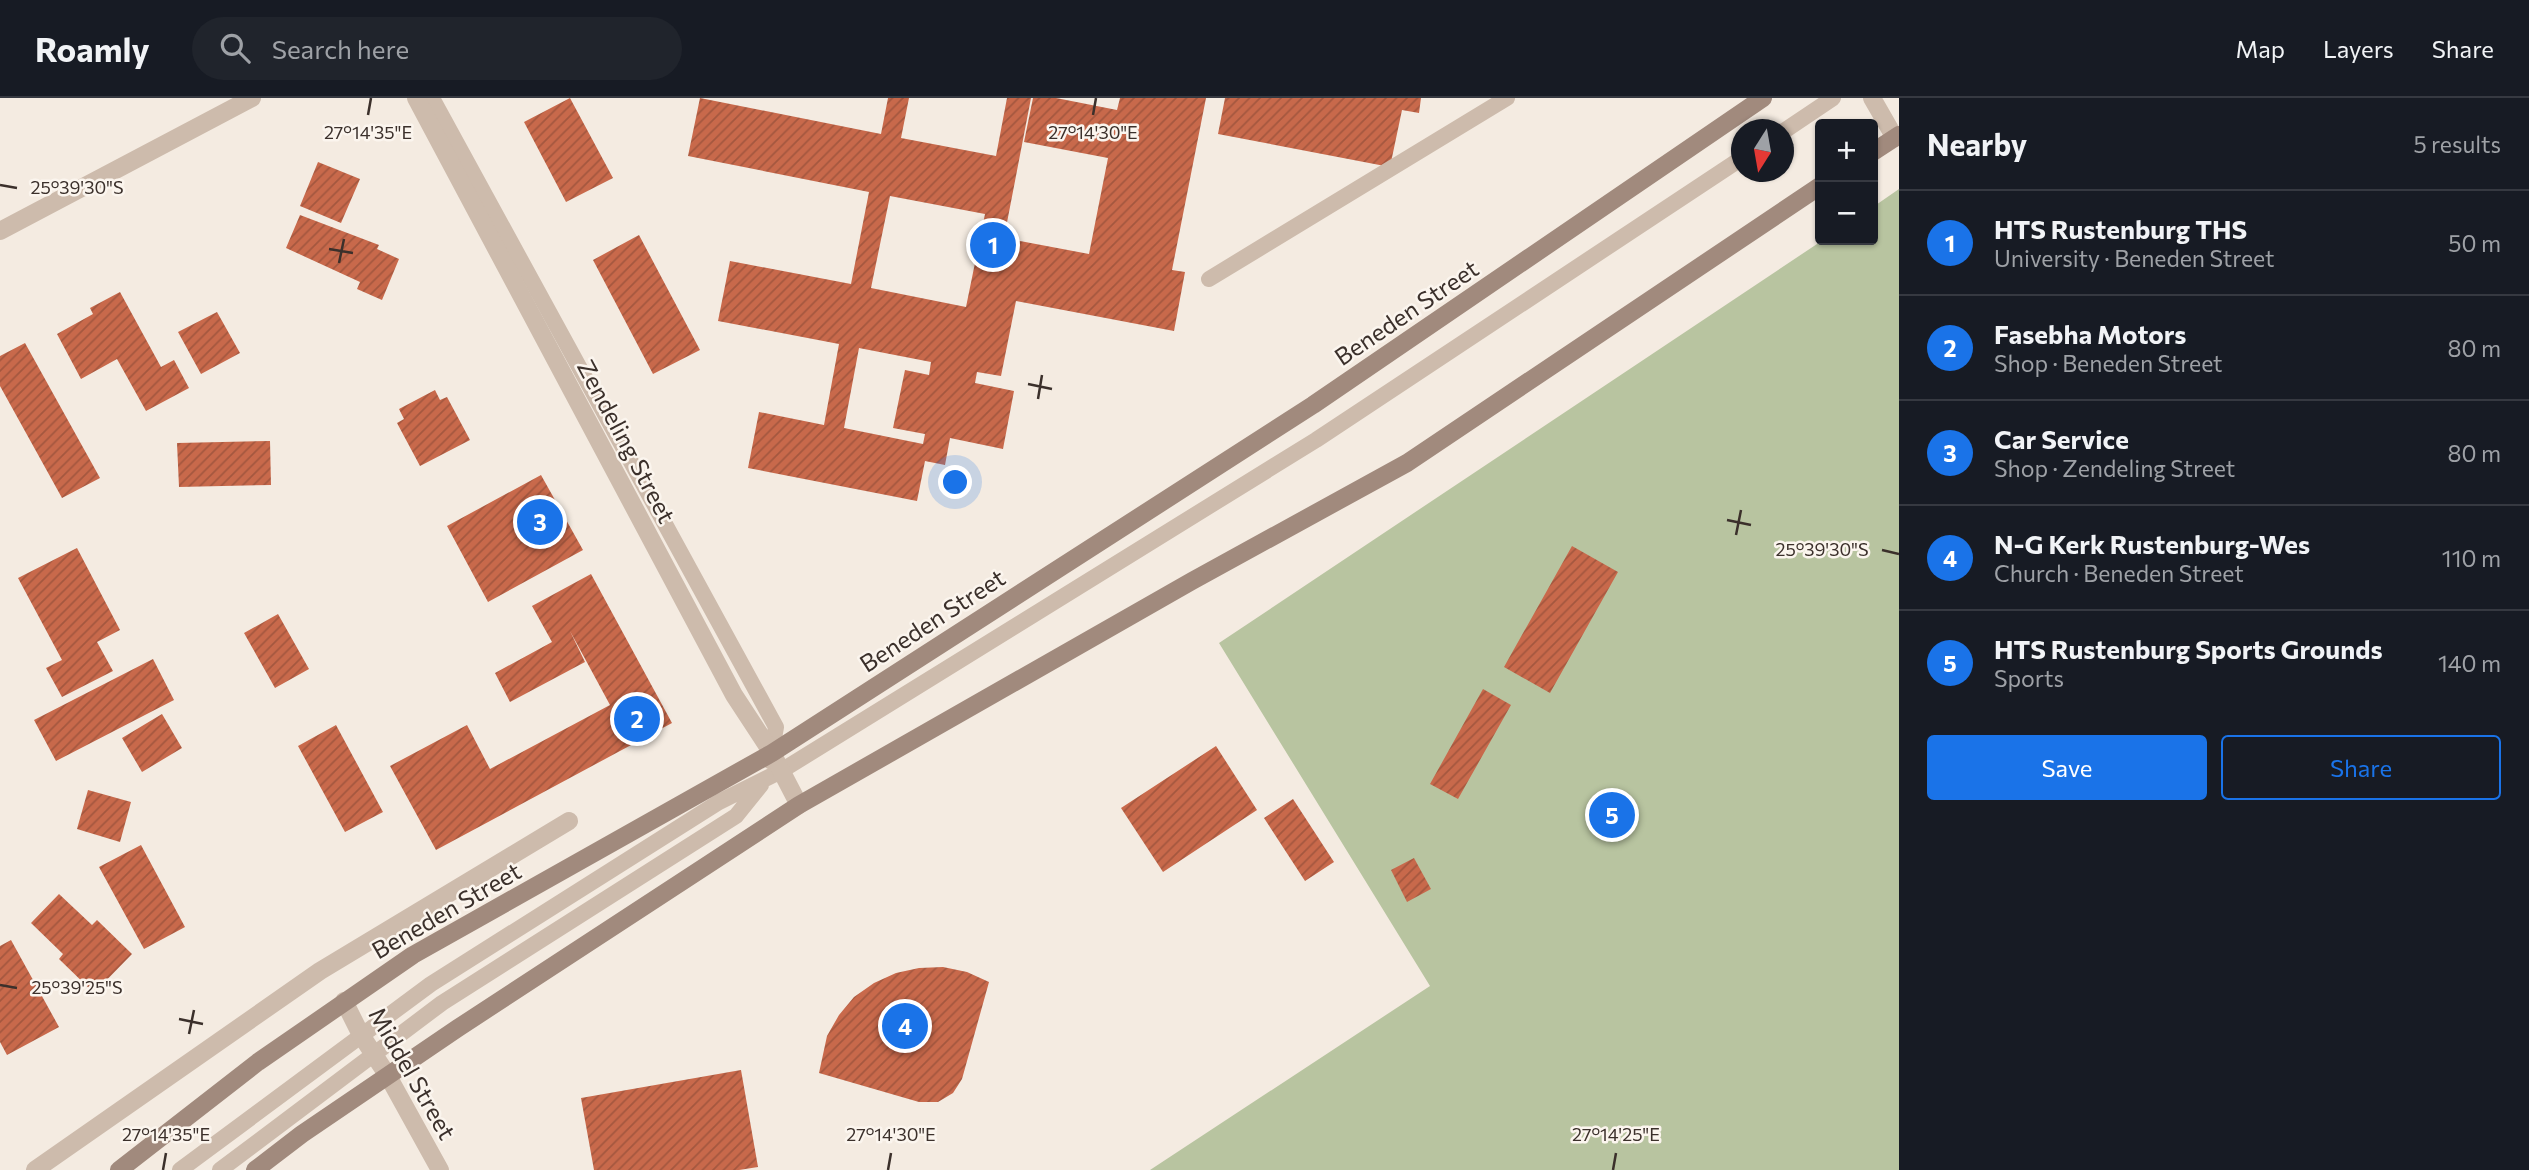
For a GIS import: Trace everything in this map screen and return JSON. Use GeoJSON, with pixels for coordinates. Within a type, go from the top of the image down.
{"type":"FeatureCollection","features":[{"type":"Feature","properties":{"kind":"main road","name":"Beneden Street"},"geometry":{"type":"LineString","coordinates":[[119,1170],[258,1062],[414,955],[772,753],[1313,405],[1763,98]]}},
{"type":"Feature","properties":{"kind":"main road"},"geometry":{"type":"LineString","coordinates":[[1878,149],[1897,136]]}},
{"type":"Feature","properties":{"kind":"main road"},"geometry":{"type":"LineString","coordinates":[[255,1170],[302,1134],[388,1076],[799,805],[1192,580],[1407,463],[1815,189]]}},
{"type":"Feature","properties":{"kind":"street"},"geometry":{"type":"LineString","coordinates":[[0,231],[252,98]]}},
{"type":"Feature","properties":{"kind":"street","name":"Zendeling Street"},"geometry":{"type":"LineString","coordinates":[[416,98],[734,695],[772,753],[773,775],[799,805]]}},
{"type":"Feature","properties":{"kind":"street"},"geometry":{"type":"LineString","coordinates":[[1872,98],[1897,136]]}},
{"type":"Feature","properties":{"kind":"street"},"geometry":{"type":"LineString","coordinates":[[35,1170],[320,971],[569,821]]}},
{"type":"Feature","properties":{"kind":"street","name":"Middel Street"},"geometry":{"type":"LineString","coordinates":[[344,1001],[440,1170]]}},
{"type":"Feature","properties":{"kind":"lane"},"geometry":{"type":"LineString","coordinates":[[432,98],[776,727],[772,753]]}},
{"type":"Feature","properties":{"kind":"lane"},"geometry":{"type":"LineString","coordinates":[[1209,279],[1507,98]]}},
{"type":"Feature","properties":{"kind":"lane"},"geometry":{"type":"LineString","coordinates":[[1794,124],[1833,98]]}},
{"type":"Feature","properties":{"kind":"lane"},"geometry":{"type":"LineString","coordinates":[[180,1170],[431,984],[707,809],[773,775],[1316,440],[1731,166]]}},
{"type":"Feature","properties":{"kind":"lane"},"geometry":{"type":"LineString","coordinates":[[220,1170],[442,1003],[736,816],[773,775]]}},
{"type":"Feature","properties":{"kind":"green space"},"geometry":{"type":"Polygon","coordinates":[[[1899,189],[1899,1170],[1150,1170],[1430,986],[1219,643],[1816,245],[1878,245],[1878,204],[1899,189]]]}},
{"type":"Feature","properties":{"kind":"building"},"geometry":{"type":"Polygon","coordinates":[[[570,98],[613,178],[566,202],[524,122],[570,98]]]}},
{"type":"Feature","properties":{"kind":"building"},"geometry":{"type":"Polygon","coordinates":[[[700,98],[881,134],[888,98],[909,98],[901,138],[996,156],[1007,98],[1031,98],[1004,238],[1089,254],[1108,158],[1024,142],[1033,98],[1056,98],[1117,110],[1120,98],[1206,98],[1172,270],[1185,272],[1174,331],[1016,301],[1001,376],[977,372],[975,383],[1014,391],[1003,449],[950,438],[945,465],[925,461],[917,501],[748,468],[759,412],[824,425],[839,344],[718,321],[730,261],[851,284],[869,192],[688,156],[700,98]],[[890,196],[871,288],[966,307],[985,214],[890,196]],[[859,348],[844,428],[923,444],[925,434],[893,428],[905,370],[929,375],[931,362],[859,348]]]}},
{"type":"Feature","properties":{"kind":"building"},"geometry":{"type":"Polygon","coordinates":[[[1225,98],[1421,98],[1419,113],[1402,110],[1390,167],[1218,134],[1225,98]]]}},
{"type":"Feature","properties":{"kind":"building"},"geometry":{"type":"Polygon","coordinates":[[[318,162],[360,179],[341,223],[300,206],[318,162]]]}},
{"type":"Feature","properties":{"kind":"building"},"geometry":{"type":"Polygon","coordinates":[[[300,215],[379,245],[377,249],[399,259],[382,300],[357,289],[360,282],[286,248],[300,215]]]}},
{"type":"Feature","properties":{"kind":"building"},"geometry":{"type":"Polygon","coordinates":[[[639,235],[700,350],[653,374],[593,260],[639,235]]]}},
{"type":"Feature","properties":{"kind":"building"},"geometry":{"type":"Polygon","coordinates":[[[120,292],[161,367],[174,360],[189,388],[146,411],[117,359],[81,379],[57,334],[93,314],[90,308],[120,292]]]}},
{"type":"Feature","properties":{"kind":"building"},"geometry":{"type":"Polygon","coordinates":[[[217,312],[240,353],[201,374],[178,332],[217,312]]]}},
{"type":"Feature","properties":{"kind":"building"},"geometry":{"type":"Polygon","coordinates":[[[25,343],[100,478],[62,498],[0,386],[0,356],[25,343]]]}},
{"type":"Feature","properties":{"kind":"building"},"geometry":{"type":"Polygon","coordinates":[[[435,390],[440,400],[447,397],[470,440],[420,466],[397,423],[404,419],[399,409],[435,390]]]}},
{"type":"Feature","properties":{"kind":"building"},"geometry":{"type":"Polygon","coordinates":[[[270,441],[271,485],[179,487],[177,443],[270,441]]]}},
{"type":"Feature","properties":{"kind":"building"},"geometry":{"type":"Polygon","coordinates":[[[541,475],[583,550],[488,602],[447,526],[541,475]]]}},
{"type":"Feature","properties":{"kind":"building"},"geometry":{"type":"Polygon","coordinates":[[[1572,546],[1618,572],[1550,693],[1504,667],[1572,546]]]}},
{"type":"Feature","properties":{"kind":"building"},"geometry":{"type":"Polygon","coordinates":[[[77,548],[120,630],[97,642],[113,671],[62,697],[46,668],[62,660],[18,578],[77,548]]]}},
{"type":"Feature","properties":{"kind":"building"},"geometry":{"type":"Polygon","coordinates":[[[591,574],[672,723],[436,850],[390,766],[467,725],[490,769],[610,705],[570,631],[585,662],[510,702],[495,673],[552,642],[532,606],[591,574]]]}},
{"type":"Feature","properties":{"kind":"building"},"geometry":{"type":"Polygon","coordinates":[[[278,614],[309,669],[275,688],[244,633],[278,614]]]}},
{"type":"Feature","properties":{"kind":"building"},"geometry":{"type":"Polygon","coordinates":[[[153,659],[174,700],[56,761],[34,720],[153,659]]]}},
{"type":"Feature","properties":{"kind":"building"},"geometry":{"type":"Polygon","coordinates":[[[1483,689],[1511,705],[1458,799],[1430,784],[1483,689]]]}},
{"type":"Feature","properties":{"kind":"building"},"geometry":{"type":"Polygon","coordinates":[[[162,714],[182,748],[142,772],[122,738],[162,714]]]}},
{"type":"Feature","properties":{"kind":"building"},"geometry":{"type":"Polygon","coordinates":[[[336,725],[383,812],[345,832],[298,746],[336,725]]]}},
{"type":"Feature","properties":{"kind":"building"},"geometry":{"type":"Polygon","coordinates":[[[1216,746],[1257,810],[1163,872],[1121,808],[1216,746]]]}},
{"type":"Feature","properties":{"kind":"building"},"geometry":{"type":"Polygon","coordinates":[[[88,790],[131,802],[120,842],[77,829],[88,790]]]}},
{"type":"Feature","properties":{"kind":"building"},"geometry":{"type":"Polygon","coordinates":[[[1293,799],[1334,862],[1305,881],[1264,818],[1293,799]]]}},
{"type":"Feature","properties":{"kind":"building"},"geometry":{"type":"Polygon","coordinates":[[[141,845],[185,927],[144,949],[99,867],[141,845]]]}},
{"type":"Feature","properties":{"kind":"building"},"geometry":{"type":"Polygon","coordinates":[[[1414,858],[1431,889],[1407,902],[1391,870],[1414,858]]]}},
{"type":"Feature","properties":{"kind":"building"},"geometry":{"type":"Polygon","coordinates":[[[59,894],[92,925],[97,920],[132,954],[94,993],[59,959],[63,954],[31,923],[59,894]]]}},
{"type":"Feature","properties":{"kind":"building"},"geometry":{"type":"Polygon","coordinates":[[[11,940],[59,1027],[7,1055],[0,1042],[0,946],[11,940]]]}},
{"type":"Feature","properties":{"kind":"building"},"geometry":{"type":"Polygon","coordinates":[[[943,967],[967,972],[989,982],[962,1079],[953,1093],[938,1102],[919,1102],[819,1073],[827,1036],[854,997],[874,983],[896,973],[943,967]]]}},
{"type":"Feature","properties":{"kind":"building"},"geometry":{"type":"Polygon","coordinates":[[[741,1070],[758,1167],[739,1170],[594,1170],[581,1098],[741,1070]]]}},
{"type":"Feature","properties":{"kind":"place","name":"HTS Rustenburg THS"},"geometry":{"type":"Point","coordinates":[993,245]}},
{"type":"Feature","properties":{"kind":"place","name":"Car Service"},"geometry":{"type":"Point","coordinates":[540,522]}},
{"type":"Feature","properties":{"kind":"place","name":"Fasebha Motors"},"geometry":{"type":"Point","coordinates":[637,719]}},
{"type":"Feature","properties":{"kind":"place","name":"HTS Rustenburg Sports Grounds"},"geometry":{"type":"Point","coordinates":[1612,815]}},
{"type":"Feature","properties":{"kind":"place","name":"N-G Kerk Rustenburg-Wes"},"geometry":{"type":"Point","coordinates":[905,1026]}}]}
